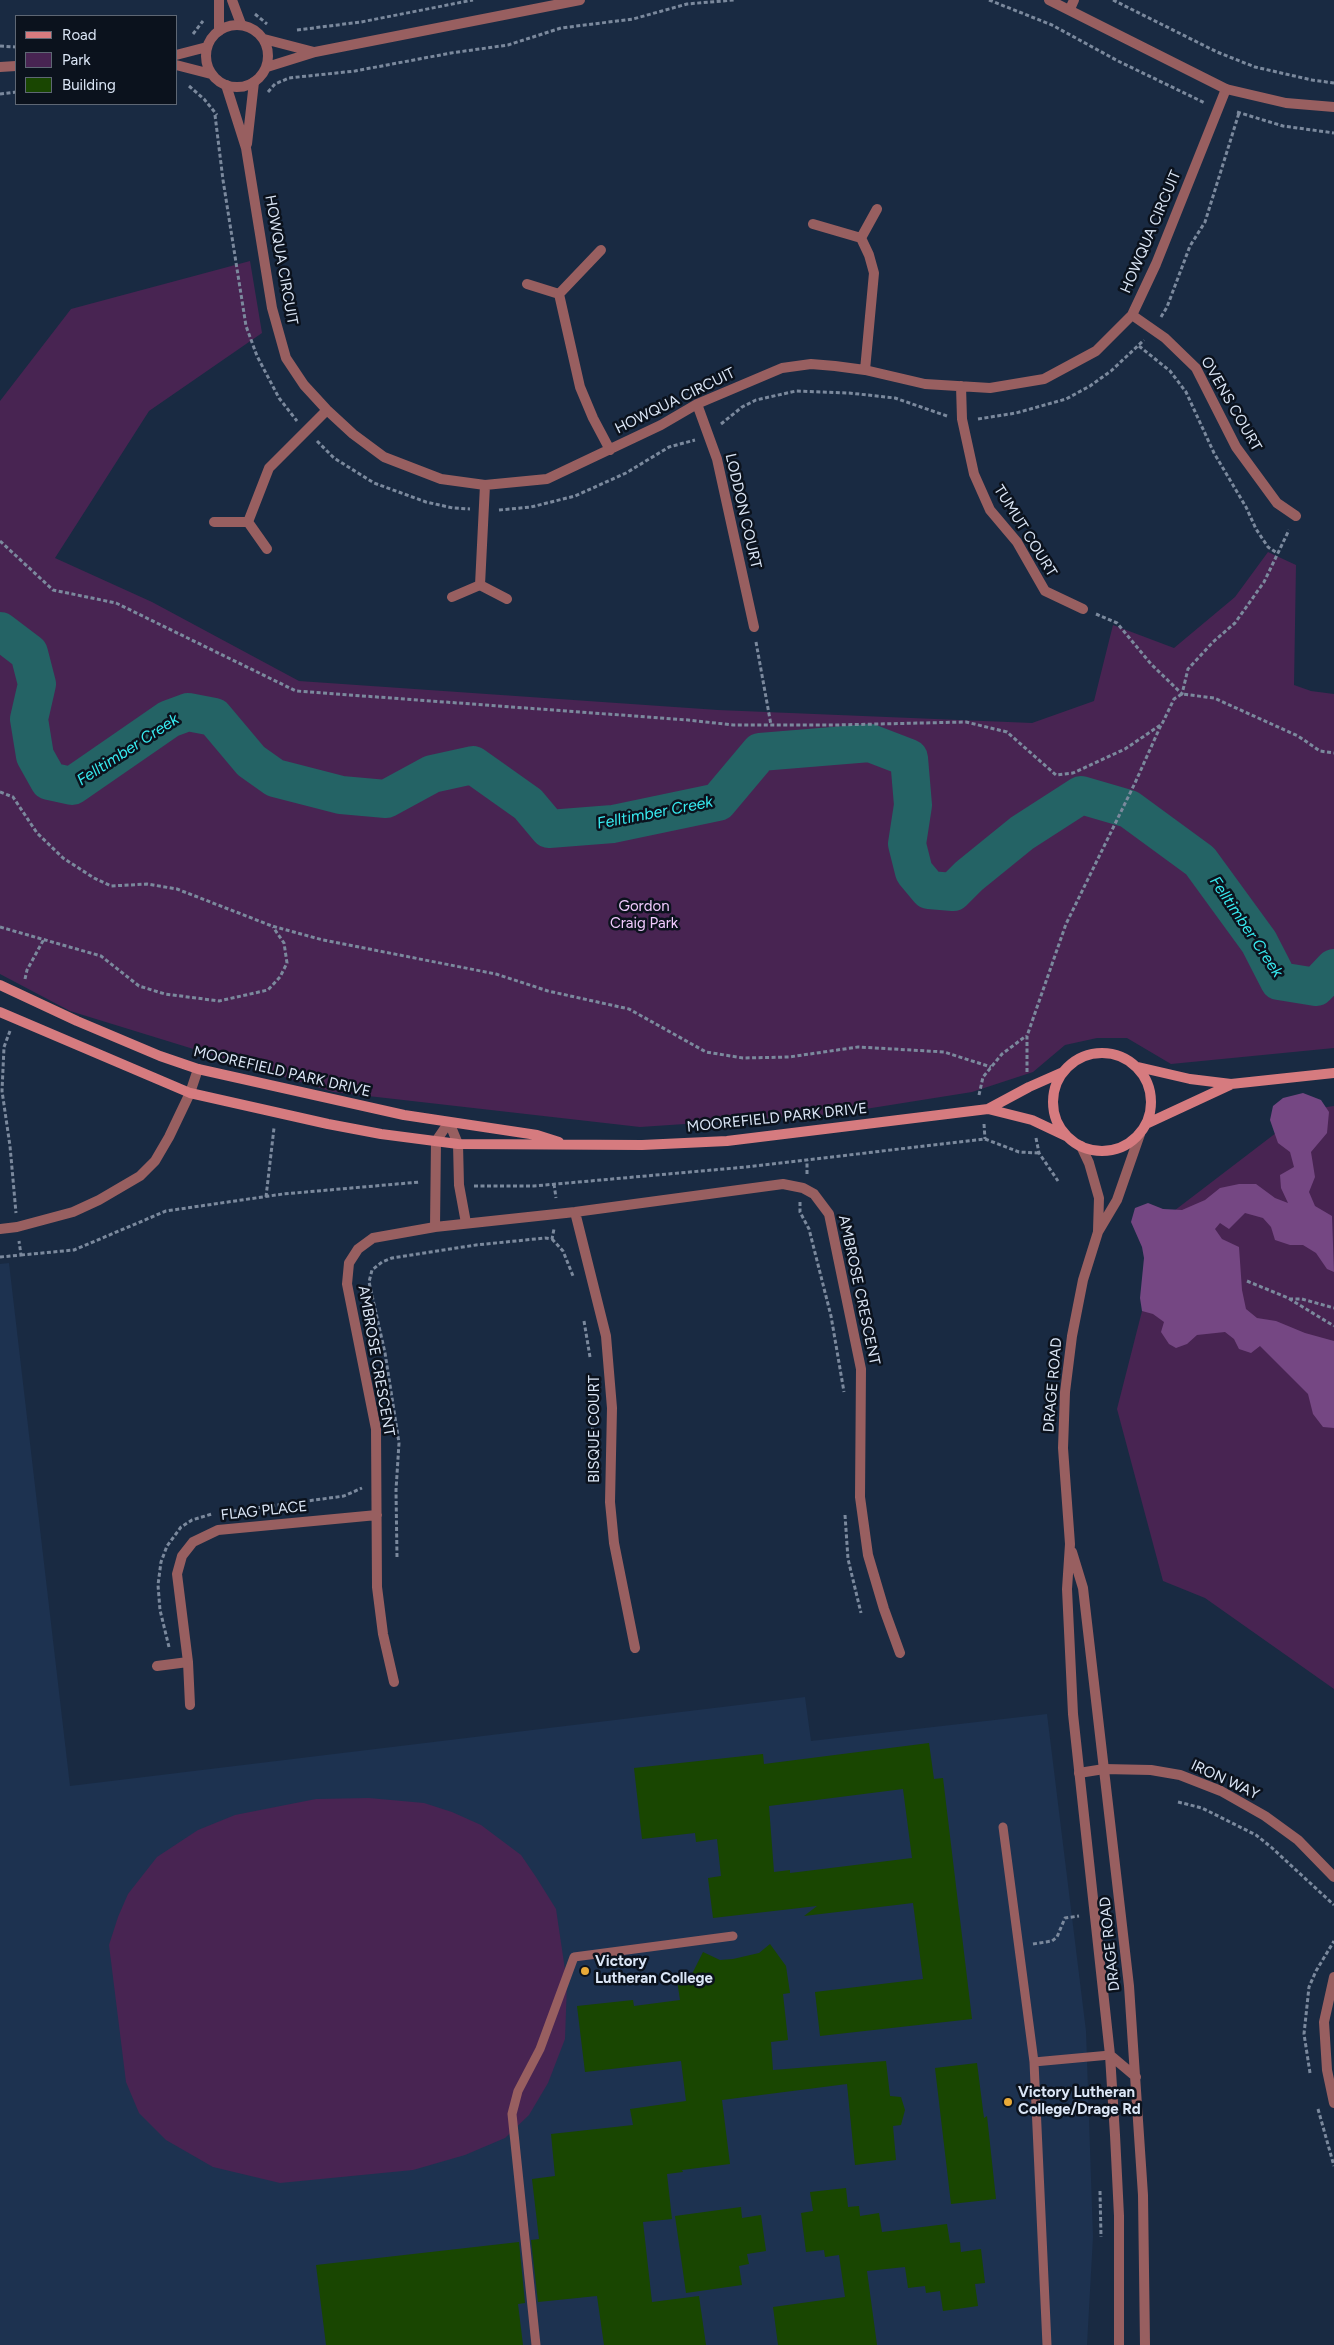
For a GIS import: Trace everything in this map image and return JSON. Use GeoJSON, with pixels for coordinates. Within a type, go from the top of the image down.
{"type":"FeatureCollection","features":[{"type":"Feature","properties":{"kind":"main road","name":"MOOREFIELD PARK DRIVE"},"geometry":{"type":"LineString","coordinates":[[0,985],[143,1049],[198,1069],[404,1115],[537,1135],[570,1145]]}},
{"type":"Feature","properties":{"kind":"main road","name":"MOOREFIELD PARK DRIVE"},"geometry":{"type":"LineString","coordinates":[[0,1012],[190,1093],[381,1134],[458,1144],[642,1145],[727,1141],[984,1110]]}},
{"type":"Feature","properties":{"kind":"main road"},"geometry":{"type":"LineString","coordinates":[[984,1110],[1032,1120],[1068,1137],[1081,1146],[1106,1151],[1119,1148],[1140,1134],[1151,1110],[1151,1094],[1147,1080],[1138,1067],[1127,1059],[1114,1054],[1099,1052],[1086,1055],[1073,1062],[1063,1072],[1055,1087],[1053,1105],[1058,1122],[1068,1137]]}},
{"type":"Feature","properties":{"kind":"main road"},"geometry":{"type":"LineString","coordinates":[[1138,1067],[1190,1079],[1231,1084],[1334,1073]]}},
{"type":"Feature","properties":{"kind":"main road"},"geometry":{"type":"LineString","coordinates":[[984,1110],[1029,1086],[1063,1072]]}},
{"type":"Feature","properties":{"kind":"main road"},"geometry":{"type":"LineString","coordinates":[[1146,1124],[1231,1084]]}},
{"type":"Feature","properties":{"kind":"street"},"geometry":{"type":"LineString","coordinates":[[267,67],[315,52],[580,0]]}},
{"type":"Feature","properties":{"kind":"street"},"geometry":{"type":"LineString","coordinates":[[1049,0],[1072,4],[1226,89],[1286,103],[1334,107]]}},
{"type":"Feature","properties":{"kind":"street"},"geometry":{"type":"LineString","coordinates":[[233,4],[240,24]]}},
{"type":"Feature","properties":{"kind":"street"},"geometry":{"type":"LineString","coordinates":[[219,5],[219,30]]}},
{"type":"Feature","properties":{"kind":"street"},"geometry":{"type":"LineString","coordinates":[[211,74],[206,56],[210,39],[219,30],[232,25],[240,24],[250,27],[264,39],[315,52]]}},
{"type":"Feature","properties":{"kind":"street"},"geometry":{"type":"LineString","coordinates":[[178,66],[211,74],[226,85],[246,86],[254,82],[267,67],[269,58],[264,39]]}},
{"type":"Feature","properties":{"kind":"street"},"geometry":{"type":"LineString","coordinates":[[178,54],[207,47]]}},
{"type":"Feature","properties":{"kind":"street"},"geometry":{"type":"LineString","coordinates":[[0,67],[15,66]]}},
{"type":"Feature","properties":{"kind":"street","name":"HOWQUA CIRCUIT"},"geometry":{"type":"LineString","coordinates":[[246,148],[254,82]]}},
{"type":"Feature","properties":{"kind":"street","name":"HOWQUA CIRCUIT"},"geometry":{"type":"LineString","coordinates":[[226,85],[246,148],[272,308],[286,358],[304,385],[327,410],[353,434],[384,457],[441,479],[485,485],[547,479],[610,450],[697,404],[782,368],[811,364],[865,370],[925,384],[990,388],[1044,379],[1096,351],[1132,315],[1156,264],[1226,89]]}},
{"type":"Feature","properties":{"kind":"street"},"geometry":{"type":"LineString","coordinates":[[865,370],[874,273],[862,238],[876,209]]}},
{"type":"Feature","properties":{"kind":"street"},"geometry":{"type":"LineString","coordinates":[[813,224],[862,238]]}},
{"type":"Feature","properties":{"kind":"street"},"geometry":{"type":"LineString","coordinates":[[560,294],[601,250]]}},
{"type":"Feature","properties":{"kind":"street"},"geometry":{"type":"LineString","coordinates":[[527,284],[560,294]]}},
{"type":"Feature","properties":{"kind":"street"},"geometry":{"type":"LineString","coordinates":[[560,294],[580,387],[593,418],[610,450]]}},
{"type":"Feature","properties":{"kind":"street","name":"OVENS COURT"},"geometry":{"type":"LineString","coordinates":[[1132,315],[1182,352],[1196,368],[1236,447],[1277,503],[1296,516]]}},
{"type":"Feature","properties":{"kind":"street","name":"TUMUT COURT"},"geometry":{"type":"LineString","coordinates":[[961,386],[962,419],[974,474],[990,510],[1017,542],[1045,591],[1084,609]]}},
{"type":"Feature","properties":{"kind":"street","name":"LODDON COURT"},"geometry":{"type":"LineString","coordinates":[[697,404],[717,459],[754,628]]}},
{"type":"Feature","properties":{"kind":"street"},"geometry":{"type":"LineString","coordinates":[[248,522],[269,468],[327,410]]}},
{"type":"Feature","properties":{"kind":"street"},"geometry":{"type":"LineString","coordinates":[[480,585],[485,485]]}},
{"type":"Feature","properties":{"kind":"street"},"geometry":{"type":"LineString","coordinates":[[214,522],[248,522]]}},
{"type":"Feature","properties":{"kind":"street"},"geometry":{"type":"LineString","coordinates":[[248,522],[267,549]]}},
{"type":"Feature","properties":{"kind":"street"},"geometry":{"type":"LineString","coordinates":[[452,597],[480,585],[507,598]]}},
{"type":"Feature","properties":{"kind":"street"},"geometry":{"type":"LineString","coordinates":[[0,1229],[17,1227],[73,1212],[99,1200],[140,1176],[159,1153],[190,1093],[198,1069]]}},
{"type":"Feature","properties":{"kind":"street"},"geometry":{"type":"LineString","coordinates":[[435,1227],[436,1141],[449,1122]]}},
{"type":"Feature","properties":{"kind":"street"},"geometry":{"type":"LineString","coordinates":[[449,1122],[458,1144],[459,1186],[466,1223]]}},
{"type":"Feature","properties":{"kind":"street","name":"DRAGE ROAD"},"geometry":{"type":"LineString","coordinates":[[1119,2345],[1118,2207],[1110,2055],[1073,1714],[1067,1589],[1070,1544],[1064,1448],[1065,1392],[1072,1336],[1083,1280],[1098,1232],[1117,1200],[1140,1134]]}},
{"type":"Feature","properties":{"kind":"street","name":"DRAGE ROAD"},"geometry":{"type":"LineString","coordinates":[[1081,1146],[1089,1162],[1099,1198],[1098,1232]]}},
{"type":"Feature","properties":{"kind":"street","name":"AMBROSE CRESCENT"},"geometry":{"type":"LineString","coordinates":[[394,1682],[383,1634],[377,1587],[376,1429],[347,1284],[347,1274],[354,1256],[366,1241],[373,1238],[435,1227],[575,1212],[783,1184],[803,1188],[814,1194],[829,1214],[834,1248],[862,1369],[860,1497],[868,1555],[884,1609],[900,1653]]}},
{"type":"Feature","properties":{"kind":"street","name":"BISQUE COURT"},"geometry":{"type":"LineString","coordinates":[[575,1212],[607,1346],[612,1408],[610,1502],[614,1543],[635,1648]]}},
{"type":"Feature","properties":{"kind":"street","name":"FLAG PLACE"},"geometry":{"type":"LineString","coordinates":[[190,1705],[188,1662],[177,1574],[182,1556],[193,1542],[218,1530],[377,1515]]}},
{"type":"Feature","properties":{"kind":"street","name":"DRAGE ROAD"},"geometry":{"type":"LineString","coordinates":[[1070,1544],[1083,1588],[1129,1986],[1144,2204],[1145,2345]]}},
{"type":"Feature","properties":{"kind":"street"},"geometry":{"type":"LineString","coordinates":[[157,1666],[188,1662]]}},
{"type":"Feature","properties":{"kind":"street","name":"IRON WAY"},"geometry":{"type":"LineString","coordinates":[[1079,1773],[1104,1769],[1151,1770],[1180,1775],[1221,1791],[1265,1816],[1298,1840],[1334,1877]]}},
{"type":"Feature","properties":{"kind":"street"},"geometry":{"type":"LineString","coordinates":[[1334,1977],[1324,2022],[1327,2070],[1334,2103]]}},
{"type":"Feature","properties":{"kind":"street"},"geometry":{"type":"LineString","coordinates":[[1110,2055],[1136,2077]]}},
{"type":"Feature","properties":{"kind":"lane"},"geometry":{"type":"LineString","coordinates":[[1003,1827],[1034,2062],[1046,2345]]}},
{"type":"Feature","properties":{"kind":"lane"},"geometry":{"type":"LineString","coordinates":[[536,2345],[512,2114],[518,2091],[540,2049],[574,1957],[733,1936]]}},
{"type":"Feature","properties":{"kind":"lane"},"geometry":{"type":"LineString","coordinates":[[1034,2062],[1110,2055]]}},
{"type":"Feature","properties":{"kind":"path"},"geometry":{"type":"LineString","coordinates":[[294,30],[308,30],[352,23],[473,0]]}},
{"type":"Feature","properties":{"kind":"path"},"geometry":{"type":"LineString","coordinates":[[251,108],[261,106],[268,91],[276,84],[290,78],[355,71],[451,53],[508,45],[561,28],[633,19],[686,4],[734,0]]}},
{"type":"Feature","properties":{"kind":"path"},"geometry":{"type":"LineString","coordinates":[[989,0],[1052,25],[1118,61],[1187,92],[1203,102],[1283,126],[1334,133]]}},
{"type":"Feature","properties":{"kind":"path"},"geometry":{"type":"LineString","coordinates":[[1113,0],[1217,52],[1255,67],[1334,83]]}},
{"type":"Feature","properties":{"kind":"path"},"geometry":{"type":"LineString","coordinates":[[233,4],[249,8],[269,26]]}},
{"type":"Feature","properties":{"kind":"path"},"geometry":{"type":"LineString","coordinates":[[186,37],[198,30],[207,10],[219,5]]}},
{"type":"Feature","properties":{"kind":"path"},"geometry":{"type":"LineString","coordinates":[[0,46],[15,47]]}},
{"type":"Feature","properties":{"kind":"path"},"geometry":{"type":"LineString","coordinates":[[187,84],[204,99],[215,115],[224,189],[246,326],[257,356],[279,398],[305,431],[334,458],[374,483],[426,502],[453,508],[484,510],[508,510],[531,507],[575,496],[603,484],[676,444],[709,437],[742,407],[771,396],[796,391],[849,393],[895,398],[962,419],[982,419],[1016,413],[1066,398],[1090,386],[1140,346],[1167,307],[1190,246],[1204,222],[1239,113]]}},
{"type":"Feature","properties":{"kind":"path"},"geometry":{"type":"LineString","coordinates":[[0,94],[15,92]]}},
{"type":"Feature","properties":{"kind":"path"},"geometry":{"type":"LineString","coordinates":[[215,115],[235,112]]}},
{"type":"Feature","properties":{"kind":"path"},"geometry":{"type":"LineString","coordinates":[[1140,346],[1170,371],[1186,392],[1214,453],[1256,530],[1268,547],[1277,553]]}},
{"type":"Feature","properties":{"kind":"path"},"geometry":{"type":"LineString","coordinates":[[1029,1086],[1025,1057],[1026,1036],[1066,924],[1174,700],[1182,694],[1188,669],[1235,623],[1264,582],[1296,516]]}},
{"type":"Feature","properties":{"kind":"path"},"geometry":{"type":"LineString","coordinates":[[0,541],[53,590],[116,602],[296,691],[733,725],[966,722],[1007,732],[1056,775],[1073,773],[1125,749],[1162,724]]}},
{"type":"Feature","properties":{"kind":"path"},"geometry":{"type":"LineString","coordinates":[[1084,609],[1116,623],[1151,664],[1182,694],[1214,698],[1298,736],[1320,751],[1334,753]]}},
{"type":"Feature","properties":{"kind":"path"},"geometry":{"type":"LineString","coordinates":[[754,628],[770,725]]}},
{"type":"Feature","properties":{"kind":"path"},"geometry":{"type":"LineString","coordinates":[[0,792],[13,797],[37,833],[63,858],[94,878],[111,886],[147,884],[178,888],[272,926],[323,940],[496,974],[548,992],[628,1009],[706,1052],[743,1058],[789,1057],[858,1046],[944,1052],[991,1067]]}},
{"type":"Feature","properties":{"kind":"path"},"geometry":{"type":"LineString","coordinates":[[0,927],[100,956],[139,986],[165,994],[219,1001],[268,990],[280,977],[287,963],[284,943],[272,926]]}},
{"type":"Feature","properties":{"kind":"path"},"geometry":{"type":"LineString","coordinates":[[21,994],[27,970],[44,939]]}},
{"type":"Feature","properties":{"kind":"path"},"geometry":{"type":"LineString","coordinates":[[14,1019],[2,1050],[2,1092],[10,1146],[21,1254]]}},
{"type":"Feature","properties":{"kind":"path"},"geometry":{"type":"LineString","coordinates":[[985,1139],[984,1110],[978,1094],[983,1077],[1002,1054],[1026,1036]]}},
{"type":"Feature","properties":{"kind":"path"},"geometry":{"type":"LineString","coordinates":[[266,1197],[276,1112]]}},
{"type":"Feature","properties":{"kind":"path"},"geometry":{"type":"LineString","coordinates":[[1032,1120],[1039,1153],[1058,1181]]}},
{"type":"Feature","properties":{"kind":"path"},"geometry":{"type":"LineString","coordinates":[[459,1186],[554,1184],[807,1160],[985,1139],[1019,1152],[1039,1153]]}},
{"type":"Feature","properties":{"kind":"path"},"geometry":{"type":"LineString","coordinates":[[807,1160],[807,1174],[800,1212],[809,1229],[831,1316],[844,1401]]}},
{"type":"Feature","properties":{"kind":"path"},"geometry":{"type":"LineString","coordinates":[[0,1257],[74,1250],[166,1212],[266,1197],[416,1182],[435,1182]]}},
{"type":"Feature","properties":{"kind":"path"},"geometry":{"type":"LineString","coordinates":[[552,1239],[557,1214],[554,1184]]}},
{"type":"Feature","properties":{"kind":"path"},"geometry":{"type":"LineString","coordinates":[[397,1557],[396,1490],[399,1443],[388,1372],[370,1291],[369,1282],[372,1270],[382,1262],[392,1258],[476,1245],[545,1238],[552,1239],[564,1251],[574,1278]]}},
{"type":"Feature","properties":{"kind":"path"},"geometry":{"type":"LineString","coordinates":[[1247,1280],[1288,1298],[1334,1326]]}},
{"type":"Feature","properties":{"kind":"path"},"geometry":{"type":"LineString","coordinates":[[1288,1298],[1302,1299],[1334,1308]]}},
{"type":"Feature","properties":{"kind":"path"},"geometry":{"type":"LineString","coordinates":[[582,1312],[591,1365]]}},
{"type":"Feature","properties":{"kind":"path"},"geometry":{"type":"LineString","coordinates":[[592,1477],[593,1385]]}},
{"type":"Feature","properties":{"kind":"path"},"geometry":{"type":"LineString","coordinates":[[844,1511],[848,1559],[861,1613]]}},
{"type":"Feature","properties":{"kind":"path"},"geometry":{"type":"LineString","coordinates":[[1178,1802],[1202,1808],[1256,1835],[1271,1846],[1334,1905]]}},
{"type":"Feature","properties":{"kind":"path"},"geometry":{"type":"LineString","coordinates":[[1018,1946],[1052,1941],[1057,1937],[1066,1918],[1072,1915],[1078,1914],[1080,1924]]}},
{"type":"Feature","properties":{"kind":"path"},"geometry":{"type":"LineString","coordinates":[[1100,2188],[1102,2247]]}},
{"type":"Feature","properties":{"kind":"shaded area"},"geometry":{"type":"Polygon","coordinates":[[[1303,1093],[1321,1100],[1329,1112],[1327,1133],[1311,1152],[1315,1177],[1309,1192],[1315,1206],[1332,1216],[1334,1272],[1327,1269],[1316,1253],[1303,1245],[1290,1245],[1275,1240],[1271,1227],[1263,1218],[1245,1213],[1229,1229],[1220,1223],[1215,1229],[1222,1239],[1239,1247],[1242,1290],[1246,1309],[1257,1318],[1276,1321],[1305,1333],[1334,1341],[1334,1428],[1323,1427],[1313,1414],[1308,1394],[1260,1346],[1251,1353],[1239,1349],[1234,1339],[1225,1332],[1197,1335],[1187,1344],[1176,1348],[1169,1344],[1161,1332],[1164,1322],[1153,1314],[1142,1311],[1140,1298],[1144,1258],[1142,1247],[1131,1222],[1135,1208],[1148,1203],[1163,1209],[1182,1210],[1205,1200],[1220,1188],[1239,1184],[1256,1184],[1275,1198],[1288,1203],[1281,1188],[1280,1175],[1294,1167],[1290,1152],[1278,1143],[1270,1120],[1273,1106],[1283,1098],[1303,1093]]]}},
{"type":"Feature","properties":{"kind":"shaded area","name":"Victory Lutheran College"},"geometry":{"type":"Polygon","coordinates":[[[9,1263],[70,1786],[805,1697],[811,1741],[1047,1714],[1086,2031],[1093,2237],[1087,2345],[0,2345],[0,1264],[9,1263]]]}},
{"type":"Feature","properties":{"kind":"green space","name":"Gordon Craig Park"},"geometry":{"type":"Polygon","coordinates":[[[250,261],[262,333],[149,411],[55,558],[152,602],[299,681],[718,710],[1032,723],[1094,701],[1113,625],[1174,648],[1235,597],[1268,552],[1296,565],[1294,685],[1311,691],[1334,694],[1334,1048],[1171,1064],[1127,1038],[1097,1038],[1065,1045],[1033,1072],[972,1092],[834,1114],[640,1127],[333,1092],[70,1011],[0,974],[0,401],[71,309],[250,261]]]}},
{"type":"Feature","properties":{"kind":"green space"},"geometry":{"type":"Polygon","coordinates":[[[1334,1106],[1334,1689],[1205,1598],[1163,1581],[1117,1409],[1166,1217],[1306,1110],[1334,1106]]]}},
{"type":"Feature","properties":{"kind":"green space"},"geometry":{"type":"Polygon","coordinates":[[[369,1798],[424,1803],[452,1812],[481,1825],[521,1855],[536,1877],[556,1909],[567,1983],[565,2039],[548,2083],[529,2115],[505,2138],[465,2155],[413,2170],[280,2183],[213,2167],[166,2140],[139,2113],[126,2082],[109,1945],[118,1917],[128,1894],[157,1857],[198,1830],[235,1815],[316,1799],[369,1798]]]}},
{"type":"Feature","properties":{"kind":"building"},"geometry":{"type":"Polygon","coordinates":[[[929,1743],[934,1779],[943,1778],[972,2019],[820,2036],[815,1992],[923,1979],[913,1903],[804,1916],[817,1906],[713,1918],[708,1878],[721,1876],[717,1839],[696,1842],[695,1833],[642,1839],[634,1768],[763,1754],[764,1764],[929,1743]],[[903,1789],[769,1806],[774,1872],[790,1870],[790,1873],[912,1858],[903,1789]]]}},
{"type":"Feature","properties":{"kind":"building"},"geometry":{"type":"Polygon","coordinates":[[[770,1944],[786,1966],[790,1993],[783,1994],[788,2040],[771,2042],[773,2070],[886,2061],[890,2096],[901,2097],[905,2110],[901,2125],[893,2126],[896,2160],[855,2165],[847,2084],[722,2100],[730,2164],[682,2170],[683,2172],[667,2174],[672,2219],[643,2222],[652,2302],[699,2296],[706,2345],[604,2345],[597,2296],[538,2302],[531,2240],[539,2239],[532,2179],[555,2176],[551,2134],[633,2125],[630,2109],[686,2101],[681,2061],[585,2072],[577,2006],[633,2000],[634,2006],[680,2000],[677,1980],[690,1978],[703,1952],[720,1960],[733,1959],[759,1953],[770,1944]]]}},
{"type":"Feature","properties":{"kind":"building"},"geometry":{"type":"Polygon","coordinates":[[[977,2063],[984,2118],[987,2116],[996,2199],[951,2204],[935,2068],[977,2063]]]}},
{"type":"Feature","properties":{"kind":"building"},"geometry":{"type":"Polygon","coordinates":[[[846,2188],[848,2207],[859,2206],[860,2216],[879,2213],[882,2232],[947,2224],[950,2243],[960,2242],[961,2252],[981,2249],[985,2283],[975,2284],[978,2306],[943,2311],[940,2291],[926,2293],[925,2286],[908,2288],[905,2267],[867,2271],[877,2345],[778,2345],[773,2307],[845,2297],[839,2255],[825,2257],[824,2250],[806,2252],[801,2213],[813,2211],[810,2192],[846,2188]]]}},
{"type":"Feature","properties":{"kind":"building"},"geometry":{"type":"Polygon","coordinates":[[[741,2207],[742,2218],[761,2215],[766,2251],[747,2254],[749,2264],[739,2266],[742,2285],[686,2293],[675,2216],[741,2207]]]}},
{"type":"Feature","properties":{"kind":"building"},"geometry":{"type":"Polygon","coordinates":[[[519,2242],[525,2303],[518,2304],[523,2345],[326,2345],[316,2265],[519,2242]]]}},
{"type":"Feature","properties":{"kind":"waterway","name":"Felltimber Creek"},"geometry":{"type":"LineString","coordinates":[[0,631],[29,653],[37,684],[29,719],[35,756],[49,781],[72,786],[169,719],[188,712],[214,717],[251,761],[275,778],[341,795],[386,799],[432,774],[473,765],[528,804],[549,829],[613,824],[718,802],[760,752],[870,743],[909,758],[913,805],[907,844],[914,872],[929,890],[953,892],[969,876],[1022,833],[1081,795],[1129,809],[1200,861],[1259,942],[1279,981],[1316,987],[1334,968]]}},
{"type":"Feature","properties":{"kind":"place","name":"Victory Lutheran College"},"geometry":{"type":"Point","coordinates":[585,1971]}},
{"type":"Feature","properties":{"kind":"place","name":"Victory Lutheran College/Drage Rd"},"geometry":{"type":"Point","coordinates":[1008,2102]}}]}
